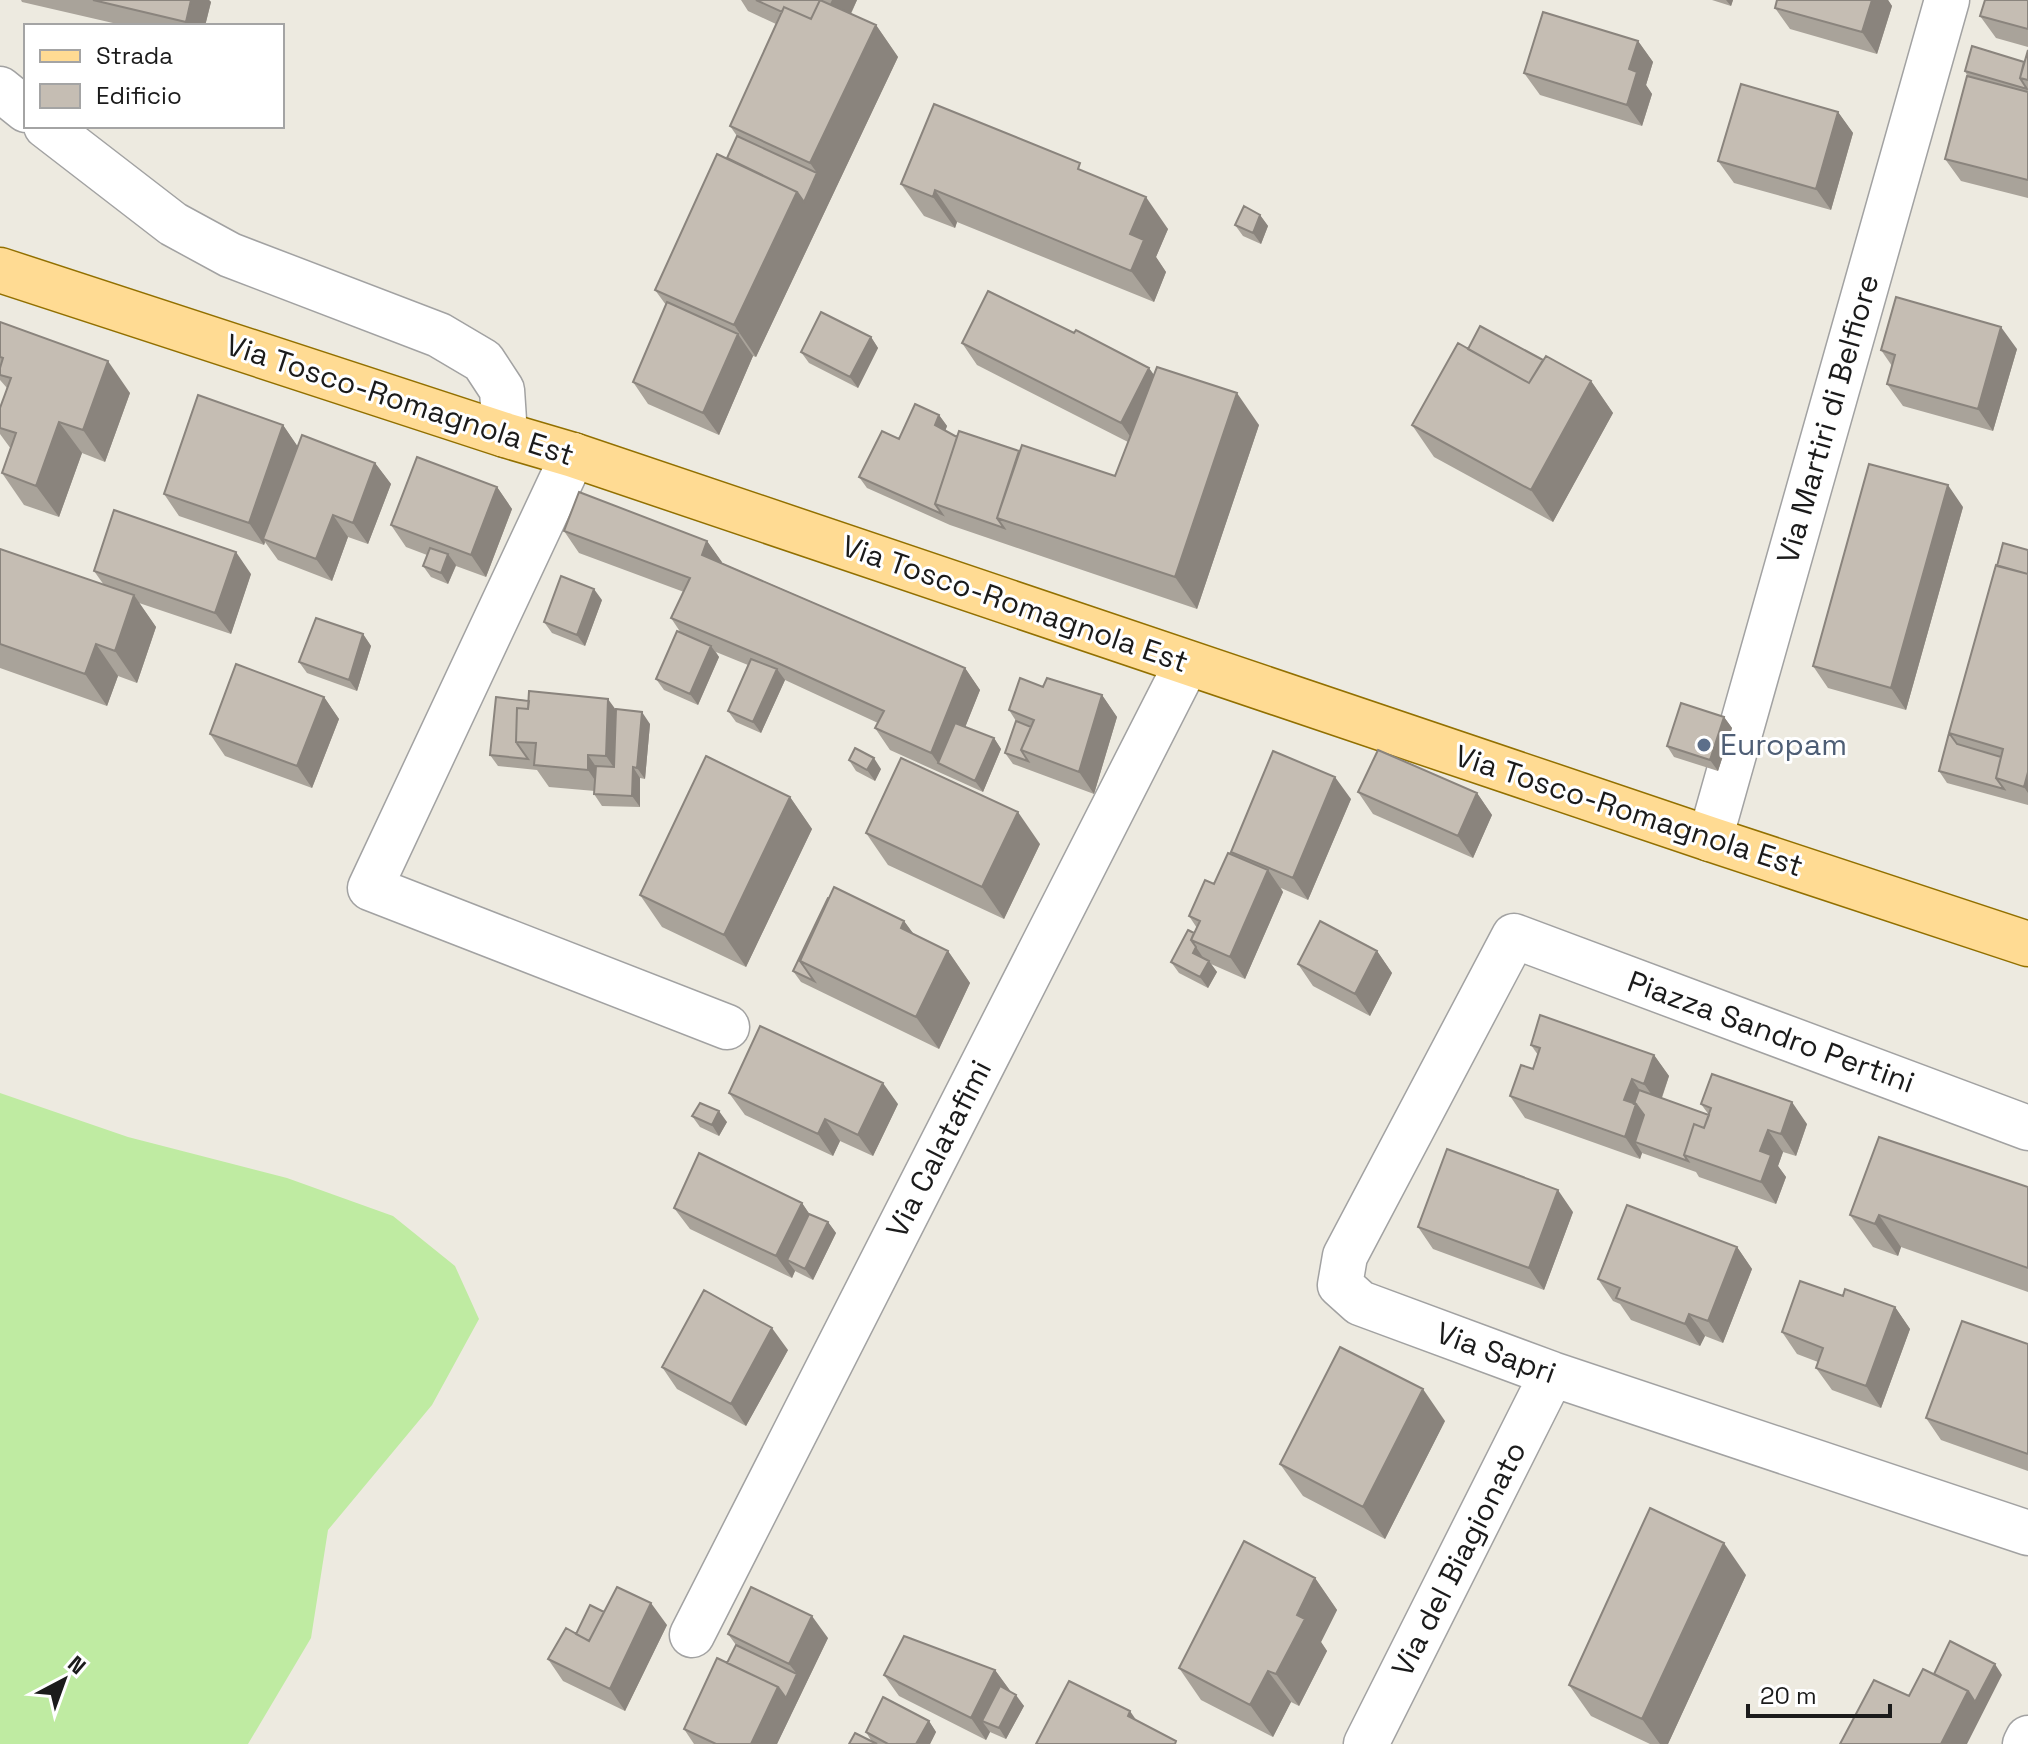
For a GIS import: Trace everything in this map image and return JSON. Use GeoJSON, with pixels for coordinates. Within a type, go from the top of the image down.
{"type":"FeatureCollection","features":[{"type":"Feature","properties":{"kind":"main road","name":"Via Tosco-Romagnola Est"},"geometry":{"type":"LineString","coordinates":[[0,270],[573,455],[1710,839],[2007,926],[2028,944]]}},
{"type":"Feature","properties":{"kind":"street","name":"Via Martiri di Belfiore"},"geometry":{"type":"LineString","coordinates":[[1710,839],[1947,0]]}},
{"type":"Feature","properties":{"kind":"street"},"geometry":{"type":"LineString","coordinates":[[0,89],[24,108]]}},
{"type":"Feature","properties":{"kind":"street"},"geometry":{"type":"LineString","coordinates":[[49,128],[185,231],[230,255],[439,335],[483,361],[502,390],[505,435]]}},
{"type":"Feature","properties":{"kind":"street"},"geometry":{"type":"LineString","coordinates":[[573,455],[370,888],[727,1027]]}},
{"type":"Feature","properties":{"kind":"street","name":"Via Calatafimi"},"geometry":{"type":"LineString","coordinates":[[692,1635],[1187,663]]}},
{"type":"Feature","properties":{"kind":"street","name":"Piazza Sandro Pertini"},"geometry":{"type":"LineString","coordinates":[[1514,936],[2028,1128]]}},
{"type":"Feature","properties":{"kind":"street","name":"Via Sapri"},"geometry":{"type":"LineString","coordinates":[[1514,936],[1345,1256],[1340,1285],[1360,1303],[1552,1374],[2028,1533]]}},
{"type":"Feature","properties":{"kind":"street","name":"Via del Biagionato"},"geometry":{"type":"LineString","coordinates":[[1366,1744],[1552,1374]]}},
{"type":"Feature","properties":{"kind":"street"},"geometry":{"type":"LineString","coordinates":[[2025,1744],[2028,1738]]}},
{"type":"Feature","properties":{"kind":"green space"},"geometry":{"type":"Polygon","coordinates":[[[0,1093],[128,1137],[287,1178],[393,1216],[455,1266],[479,1319],[432,1405],[328,1530],[311,1638],[248,1744],[0,1744],[0,1093]]]}},
{"type":"Feature","properties":{"kind":"building"},"geometry":{"type":"Polygon","coordinates":[[[93,0],[191,0],[186,22],[93,0]]]}},
{"type":"Feature","properties":{"kind":"building"},"geometry":{"type":"Polygon","coordinates":[[[756,0],[820,0],[811,19],[784,7],[782,12],[756,0]]]}},
{"type":"Feature","properties":{"kind":"building"},"geometry":{"type":"Polygon","coordinates":[[[820,0],[876,25],[810,163],[730,126],[784,7],[811,19],[820,0]]]}},
{"type":"Feature","properties":{"kind":"building"},"geometry":{"type":"Polygon","coordinates":[[[1777,0],[1872,0],[1862,32],[1775,8],[1777,0]]]}},
{"type":"Feature","properties":{"kind":"building"},"geometry":{"type":"Polygon","coordinates":[[[1985,0],[2028,0],[2028,29],[1980,16],[1985,0]]]}},
{"type":"Feature","properties":{"kind":"building"},"geometry":{"type":"Polygon","coordinates":[[[1543,12],[1638,41],[1629,69],[1637,72],[1627,105],[1524,73],[1543,12]]]}},
{"type":"Feature","properties":{"kind":"building"},"geometry":{"type":"Polygon","coordinates":[[[1972,46],[2024,62],[2020,78],[2027,89],[1965,71],[1972,46]]]}},
{"type":"Feature","properties":{"kind":"building"},"geometry":{"type":"Polygon","coordinates":[[[2028,50],[2028,80],[2020,78],[2028,50]]]}},
{"type":"Feature","properties":{"kind":"building"},"geometry":{"type":"Polygon","coordinates":[[[1967,76],[2028,92],[2028,180],[1945,159],[1967,76]]]}},
{"type":"Feature","properties":{"kind":"building"},"geometry":{"type":"Polygon","coordinates":[[[1741,84],[1838,112],[1816,189],[1718,161],[1741,84]]]}},
{"type":"Feature","properties":{"kind":"building"},"geometry":{"type":"Polygon","coordinates":[[[934,104],[1080,163],[1078,169],[1146,197],[1130,234],[1144,240],[1131,271],[935,190],[933,197],[901,184],[934,104]]]}},
{"type":"Feature","properties":{"kind":"building"},"geometry":{"type":"Polygon","coordinates":[[[737,136],[817,173],[804,202],[797,192],[727,158],[737,136]]]}},
{"type":"Feature","properties":{"kind":"building"},"geometry":{"type":"Polygon","coordinates":[[[717,154],[797,192],[734,325],[655,290],[717,154]]]}},
{"type":"Feature","properties":{"kind":"building"},"geometry":{"type":"Polygon","coordinates":[[[1244,206],[1260,215],[1253,233],[1235,225],[1244,206]]]}},
{"type":"Feature","properties":{"kind":"building"},"geometry":{"type":"Polygon","coordinates":[[[988,291],[1074,333],[1076,330],[1149,368],[1121,423],[962,343],[988,291]]]}},
{"type":"Feature","properties":{"kind":"building"},"geometry":{"type":"Polygon","coordinates":[[[1896,297],[2001,327],[1978,409],[1887,384],[1895,355],[1881,350],[1896,297]]]}},
{"type":"Feature","properties":{"kind":"building"},"geometry":{"type":"Polygon","coordinates":[[[667,302],[738,334],[703,413],[633,382],[667,302]]]}},
{"type":"Feature","properties":{"kind":"building"},"geometry":{"type":"Polygon","coordinates":[[[821,312],[871,337],[850,377],[801,352],[821,312]]]}},
{"type":"Feature","properties":{"kind":"building"},"geometry":{"type":"Polygon","coordinates":[[[0,322],[108,361],[83,430],[59,422],[36,486],[2,473],[16,433],[0,428],[0,408],[11,378],[0,375],[3,358],[0,357],[0,322]]]}},
{"type":"Feature","properties":{"kind":"building"},"geometry":{"type":"Polygon","coordinates":[[[1480,326],[1543,360],[1529,383],[1468,349],[1480,326]]]}},
{"type":"Feature","properties":{"kind":"building"},"geometry":{"type":"Polygon","coordinates":[[[1458,343],[1529,383],[1546,356],[1591,381],[1531,490],[1412,425],[1458,343]]]}},
{"type":"Feature","properties":{"kind":"building"},"geometry":{"type":"Polygon","coordinates":[[[1157,367],[1237,393],[1175,577],[997,518],[1022,445],[1115,476],[1157,367]]]}},
{"type":"Feature","properties":{"kind":"building"},"geometry":{"type":"Polygon","coordinates":[[[198,395],[283,425],[249,523],[164,494],[198,395]]]}},
{"type":"Feature","properties":{"kind":"building"},"geometry":{"type":"Polygon","coordinates":[[[915,404],[939,415],[935,425],[957,437],[935,504],[942,514],[859,477],[882,431],[899,439],[915,404]]]}},
{"type":"Feature","properties":{"kind":"building"},"geometry":{"type":"Polygon","coordinates":[[[959,431],[1019,451],[997,518],[1004,528],[935,504],[959,431]]]}},
{"type":"Feature","properties":{"kind":"building"},"geometry":{"type":"Polygon","coordinates":[[[302,435],[375,463],[353,523],[333,515],[316,559],[263,539],[302,435]]]}},
{"type":"Feature","properties":{"kind":"building"},"geometry":{"type":"Polygon","coordinates":[[[417,457],[497,487],[471,555],[391,525],[417,457]]]}},
{"type":"Feature","properties":{"kind":"building"},"geometry":{"type":"Polygon","coordinates":[[[1869,464],[1948,485],[1891,688],[1813,666],[1869,464]]]}},
{"type":"Feature","properties":{"kind":"building"},"geometry":{"type":"Polygon","coordinates":[[[579,492],[707,541],[702,555],[965,668],[931,753],[875,728],[884,711],[671,618],[690,578],[564,531],[579,492]]]}},
{"type":"Feature","properties":{"kind":"building"},"geometry":{"type":"Polygon","coordinates":[[[114,510],[236,552],[215,613],[94,571],[114,510]]]}},
{"type":"Feature","properties":{"kind":"building"},"geometry":{"type":"Polygon","coordinates":[[[2003,543],[2028,550],[2028,574],[1997,566],[2003,543]]]}},
{"type":"Feature","properties":{"kind":"building"},"geometry":{"type":"Polygon","coordinates":[[[430,548],[448,554],[441,573],[423,566],[430,548]]]}},
{"type":"Feature","properties":{"kind":"building"},"geometry":{"type":"Polygon","coordinates":[[[0,549],[134,595],[115,651],[96,644],[85,674],[0,644],[0,549]]]}},
{"type":"Feature","properties":{"kind":"building"},"geometry":{"type":"Polygon","coordinates":[[[1996,565],[2028,574],[2028,772],[2024,787],[1996,778],[2003,749],[1949,733],[1996,565]]]}},
{"type":"Feature","properties":{"kind":"building"},"geometry":{"type":"Polygon","coordinates":[[[561,576],[594,589],[577,635],[544,622],[561,576]]]}},
{"type":"Feature","properties":{"kind":"building"},"geometry":{"type":"Polygon","coordinates":[[[316,618],[363,634],[349,680],[299,662],[316,618]]]}},
{"type":"Feature","properties":{"kind":"building"},"geometry":{"type":"Polygon","coordinates":[[[677,631],[711,646],[690,694],[656,679],[677,631]]]}},
{"type":"Feature","properties":{"kind":"building"},"geometry":{"type":"Polygon","coordinates":[[[751,659],[777,669],[753,722],[728,711],[751,659]]]}},
{"type":"Feature","properties":{"kind":"building"},"geometry":{"type":"Polygon","coordinates":[[[236,664],[324,697],[297,766],[210,734],[236,664]]]}},
{"type":"Feature","properties":{"kind":"building"},"geometry":{"type":"Polygon","coordinates":[[[1020,678],[1043,687],[1047,678],[1102,695],[1079,772],[1021,750],[1034,720],[1009,710],[1020,678]]]}},
{"type":"Feature","properties":{"kind":"building"},"geometry":{"type":"Polygon","coordinates":[[[529,691],[608,699],[606,756],[588,755],[588,770],[534,765],[536,743],[516,742],[517,708],[528,709],[529,691]]]}},
{"type":"Feature","properties":{"kind":"building"},"geometry":{"type":"Polygon","coordinates":[[[496,697],[529,701],[528,709],[517,708],[516,742],[528,759],[490,755],[496,697]]]}},
{"type":"Feature","properties":{"kind":"building"},"geometry":{"type":"Polygon","coordinates":[[[1681,703],[1724,717],[1710,760],[1667,746],[1681,703]]]}},
{"type":"Feature","properties":{"kind":"building"},"geometry":{"type":"Polygon","coordinates":[[[616,709],[642,712],[637,768],[633,767],[632,796],[594,794],[596,766],[614,767],[616,709]]]}},
{"type":"Feature","properties":{"kind":"building"},"geometry":{"type":"Polygon","coordinates":[[[1016,721],[1031,727],[1021,750],[1028,761],[1005,753],[1016,721]]]}},
{"type":"Feature","properties":{"kind":"building"},"geometry":{"type":"Polygon","coordinates":[[[955,723],[994,738],[975,781],[938,763],[955,723]]]}},
{"type":"Feature","properties":{"kind":"building"},"geometry":{"type":"Polygon","coordinates":[[[1949,733],[1957,744],[2001,757],[1996,778],[2004,789],[1939,771],[1949,733]]]}},
{"type":"Feature","properties":{"kind":"building"},"geometry":{"type":"Polygon","coordinates":[[[855,748],[874,758],[867,770],[849,760],[855,748]]]}},
{"type":"Feature","properties":{"kind":"building"},"geometry":{"type":"Polygon","coordinates":[[[1378,750],[1477,793],[1458,836],[1358,792],[1378,750]]]}},
{"type":"Feature","properties":{"kind":"building"},"geometry":{"type":"Polygon","coordinates":[[[1273,751],[1335,777],[1293,878],[1231,852],[1273,751]]]}},
{"type":"Feature","properties":{"kind":"building"},"geometry":{"type":"Polygon","coordinates":[[[706,756],[790,797],[724,935],[640,895],[706,756]]]}},
{"type":"Feature","properties":{"kind":"building"},"geometry":{"type":"Polygon","coordinates":[[[901,758],[1018,812],[982,887],[866,833],[901,758]]]}},
{"type":"Feature","properties":{"kind":"building"},"geometry":{"type":"Polygon","coordinates":[[[1228,853],[1268,870],[1230,957],[1191,940],[1200,921],[1189,916],[1205,880],[1214,884],[1228,853]]]}},
{"type":"Feature","properties":{"kind":"building"},"geometry":{"type":"Polygon","coordinates":[[[834,887],[904,921],[901,928],[948,951],[916,1017],[800,961],[834,887]]]}},
{"type":"Feature","properties":{"kind":"building"},"geometry":{"type":"Polygon","coordinates":[[[828,898],[800,961],[814,981],[793,971],[828,898]]]}},
{"type":"Feature","properties":{"kind":"building"},"geometry":{"type":"Polygon","coordinates":[[[1320,921],[1377,951],[1355,994],[1298,964],[1320,921]]]}},
{"type":"Feature","properties":{"kind":"building"},"geometry":{"type":"Polygon","coordinates":[[[1188,930],[1194,933],[1191,940],[1196,947],[1193,953],[1209,961],[1200,977],[1171,962],[1188,930]]]}},
{"type":"Feature","properties":{"kind":"building"},"geometry":{"type":"Polygon","coordinates":[[[1540,1015],[1654,1055],[1644,1084],[1632,1079],[1624,1100],[1636,1104],[1625,1137],[1510,1096],[1521,1065],[1533,1069],[1540,1048],[1531,1045],[1540,1015]]]}},
{"type":"Feature","properties":{"kind":"building"},"geometry":{"type":"Polygon","coordinates":[[[760,1026],[883,1083],[858,1135],[825,1119],[818,1134],[729,1093],[760,1026]]]}},
{"type":"Feature","properties":{"kind":"building"},"geometry":{"type":"Polygon","coordinates":[[[1712,1074],[1792,1102],[1781,1134],[1768,1130],[1760,1151],[1771,1155],[1761,1182],[1684,1155],[1694,1124],[1704,1128],[1711,1108],[1701,1104],[1712,1074]]]}},
{"type":"Feature","properties":{"kind":"building"},"geometry":{"type":"Polygon","coordinates":[[[1639,1090],[1709,1115],[1704,1128],[1694,1124],[1684,1155],[1688,1161],[1635,1142],[1644,1115],[1634,1104],[1639,1090]]]}},
{"type":"Feature","properties":{"kind":"building"},"geometry":{"type":"Polygon","coordinates":[[[700,1103],[719,1111],[712,1125],[692,1116],[700,1103]]]}},
{"type":"Feature","properties":{"kind":"building"},"geometry":{"type":"Polygon","coordinates":[[[1879,1137],[2028,1187],[2028,1268],[1879,1215],[1875,1224],[1850,1215],[1879,1137]]]}},
{"type":"Feature","properties":{"kind":"building"},"geometry":{"type":"Polygon","coordinates":[[[1447,1149],[1558,1190],[1529,1268],[1418,1227],[1447,1149]]]}},
{"type":"Feature","properties":{"kind":"building"},"geometry":{"type":"Polygon","coordinates":[[[699,1153],[802,1203],[776,1256],[674,1208],[699,1153]]]}},
{"type":"Feature","properties":{"kind":"building"},"geometry":{"type":"Polygon","coordinates":[[[1627,1205],[1737,1247],[1708,1321],[1689,1314],[1685,1324],[1616,1298],[1620,1288],[1598,1279],[1627,1205]]]}},
{"type":"Feature","properties":{"kind":"building"},"geometry":{"type":"Polygon","coordinates":[[[809,1214],[828,1222],[805,1269],[787,1260],[809,1214]]]}},
{"type":"Feature","properties":{"kind":"building"},"geometry":{"type":"Polygon","coordinates":[[[1800,1281],[1843,1296],[1845,1289],[1895,1307],[1866,1386],[1816,1368],[1823,1348],[1782,1332],[1800,1281]]]}},
{"type":"Feature","properties":{"kind":"building"},"geometry":{"type":"Polygon","coordinates":[[[704,1290],[772,1328],[731,1404],[662,1367],[704,1290]]]}},
{"type":"Feature","properties":{"kind":"building"},"geometry":{"type":"Polygon","coordinates":[[[1962,1321],[2028,1344],[2028,1454],[1926,1418],[1962,1321]]]}},
{"type":"Feature","properties":{"kind":"building"},"geometry":{"type":"Polygon","coordinates":[[[1340,1347],[1423,1389],[1363,1507],[1280,1464],[1340,1347]]]}},
{"type":"Feature","properties":{"kind":"building"},"geometry":{"type":"Polygon","coordinates":[[[1650,1508],[1724,1543],[1642,1719],[1569,1685],[1650,1508]]]}},
{"type":"Feature","properties":{"kind":"building"},"geometry":{"type":"Polygon","coordinates":[[[1244,1541],[1315,1578],[1297,1615],[1305,1619],[1276,1674],[1268,1671],[1250,1705],[1179,1668],[1244,1541]]]}},
{"type":"Feature","properties":{"kind":"building"},"geometry":{"type":"Polygon","coordinates":[[[617,1587],[651,1603],[610,1689],[548,1659],[566,1628],[589,1641],[617,1587]]]}},
{"type":"Feature","properties":{"kind":"building"},"geometry":{"type":"Polygon","coordinates":[[[751,1587],[812,1616],[789,1664],[728,1634],[751,1587]]]}},
{"type":"Feature","properties":{"kind":"building"},"geometry":{"type":"Polygon","coordinates":[[[590,1605],[604,1612],[589,1641],[576,1634],[590,1605]]]}},
{"type":"Feature","properties":{"kind":"building"},"geometry":{"type":"Polygon","coordinates":[[[904,1636],[995,1670],[971,1718],[884,1675],[904,1636]]]}},
{"type":"Feature","properties":{"kind":"building"},"geometry":{"type":"Polygon","coordinates":[[[1950,1641],[1995,1664],[1975,1702],[1968,1691],[1934,1674],[1950,1641]]]}},
{"type":"Feature","properties":{"kind":"building"},"geometry":{"type":"Polygon","coordinates":[[[736,1645],[797,1674],[786,1698],[778,1687],[727,1663],[736,1645]]]}},
{"type":"Feature","properties":{"kind":"building"},"geometry":{"type":"Polygon","coordinates":[[[717,1658],[778,1687],[751,1744],[716,1744],[684,1729],[717,1658]]]}},
{"type":"Feature","properties":{"kind":"building"},"geometry":{"type":"Polygon","coordinates":[[[1923,1669],[1968,1691],[1941,1744],[1840,1744],[1874,1680],[1909,1696],[1923,1669]]]}},
{"type":"Feature","properties":{"kind":"building"},"geometry":{"type":"Polygon","coordinates":[[[1069,1681],[1130,1711],[1128,1716],[1176,1741],[1175,1744],[1036,1744],[1069,1681]]]}},
{"type":"Feature","properties":{"kind":"building"},"geometry":{"type":"Polygon","coordinates":[[[1000,1686],[1016,1695],[999,1728],[982,1721],[1000,1686]]]}},
{"type":"Feature","properties":{"kind":"building"},"geometry":{"type":"Polygon","coordinates":[[[883,1697],[929,1721],[916,1744],[888,1744],[866,1732],[883,1697]]]}},
{"type":"Feature","properties":{"kind":"building"},"geometry":{"type":"Polygon","coordinates":[[[855,1733],[877,1744],[849,1744],[855,1733]]]}},
{"type":"Feature","properties":{"kind":"place","name":"Europam"},"geometry":{"type":"Point","coordinates":[1704,745]}}]}
